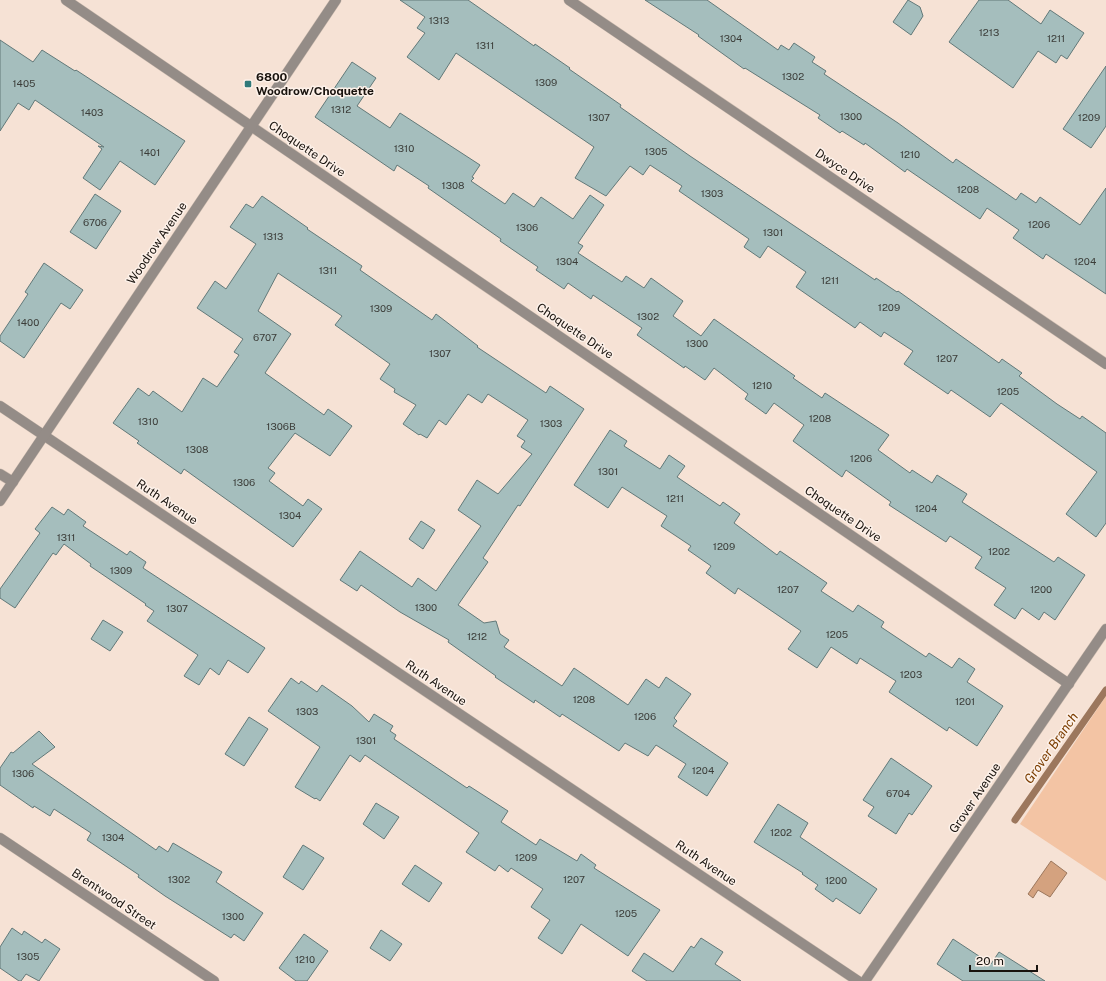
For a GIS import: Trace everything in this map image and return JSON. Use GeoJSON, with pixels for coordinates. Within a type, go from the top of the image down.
{"type":"FeatureCollection","features":[{"type":"Feature","properties":{"kind":"street","name":"Choquette Drive"},"geometry":{"type":"LineString","coordinates":[[66,0],[1069,684]]}},
{"type":"Feature","properties":{"kind":"street","name":"Woodrow Avenue"},"geometry":{"type":"LineString","coordinates":[[0,501],[336,0]]}},
{"type":"Feature","properties":{"kind":"street","name":"Dwyce Drive"},"geometry":{"type":"LineString","coordinates":[[569,0],[1106,364]]}},
{"type":"Feature","properties":{"kind":"street","name":"Ruth Avenue"},"geometry":{"type":"LineString","coordinates":[[0,406],[858,981]]}},
{"type":"Feature","properties":{"kind":"street"},"geometry":{"type":"LineString","coordinates":[[0,474],[13,482]]}},
{"type":"Feature","properties":{"kind":"street","name":"Grover Avenue"},"geometry":{"type":"LineString","coordinates":[[865,981],[1106,629]]}},
{"type":"Feature","properties":{"kind":"street","name":"Brentwood Street"},"geometry":{"type":"LineString","coordinates":[[0,838],[214,981]]}},
{"type":"Feature","properties":{"kind":"shaded area"},"geometry":{"type":"Polygon","coordinates":[[[1106,696],[1106,881],[1020,824],[1106,696]]]}},
{"type":"Feature","properties":{"kind":"shaded area"},"geometry":{"type":"Polygon","coordinates":[[[1051,861],[1067,873],[1050,897],[1038,890],[1033,898],[1028,894],[1051,861]]]}},
{"type":"Feature","properties":{"kind":"building"},"geometry":{"type":"Polygon","coordinates":[[[400,0],[468,0],[534,46],[535,44],[570,68],[569,69],[621,105],[620,107],[690,156],[875,280],[876,278],[897,292],[898,291],[999,363],[1002,359],[1022,373],[1019,376],[1057,404],[1080,419],[1082,416],[1106,433],[1106,523],[1096,537],[1066,514],[1097,472],[1001,403],[990,417],[951,390],[948,394],[904,364],[913,351],[884,332],[881,337],[860,322],[855,328],[796,287],[806,272],[768,246],[760,258],[744,247],[749,239],[679,191],[682,186],[650,165],[643,175],[630,166],[606,196],[575,178],[594,147],[456,53],[439,80],[407,57],[425,33],[417,28],[425,17],[400,0]]]}},
{"type":"Feature","properties":{"kind":"building"},"geometry":{"type":"Polygon","coordinates":[[[645,0],[707,0],[778,50],[781,45],[789,50],[794,43],[815,57],[812,62],[826,71],[824,74],[898,123],[953,163],[956,159],[1016,200],[1021,193],[1036,203],[1040,197],[1080,225],[1106,188],[1106,294],[1046,254],[1043,259],[1013,238],[1019,230],[987,208],[980,219],[907,169],[905,172],[865,143],[864,145],[842,131],[840,133],[818,118],[820,115],[745,68],[744,69],[698,36],[699,35],[645,0]]]}},
{"type":"Feature","properties":{"kind":"building"},"geometry":{"type":"Polygon","coordinates":[[[908,0],[920,7],[923,16],[911,35],[893,22],[908,0]]]}},
{"type":"Feature","properties":{"kind":"building"},"geometry":{"type":"Polygon","coordinates":[[[979,0],[1008,0],[1041,24],[1050,10],[1084,33],[1067,59],[1061,55],[1056,63],[1038,51],[1013,88],[949,42],[979,0]]]}},
{"type":"Feature","properties":{"kind":"building"},"geometry":{"type":"Polygon","coordinates":[[[0,40],[33,62],[42,50],[75,71],[76,70],[185,141],[155,185],[120,161],[100,190],[83,178],[102,149],[98,146],[104,147],[35,100],[29,110],[18,103],[0,131],[0,40]]]}},
{"type":"Feature","properties":{"kind":"building"},"geometry":{"type":"Polygon","coordinates":[[[352,62],[376,78],[357,106],[390,128],[400,113],[480,165],[471,181],[505,204],[513,193],[534,207],[541,197],[573,219],[590,195],[604,205],[578,243],[583,246],[578,253],[622,282],[626,276],[644,288],[651,278],[683,301],[673,316],[701,336],[714,319],[795,376],[793,378],[822,398],[825,393],[889,435],[878,450],[910,473],[912,470],[932,483],[937,475],[967,494],[962,502],[1054,562],[1058,557],[1085,575],[1055,620],[1044,612],[1039,620],[1022,608],[1015,619],[994,605],[1006,588],[975,568],[982,557],[950,536],[946,542],[889,505],[891,502],[846,470],[842,477],[793,441],[804,425],[774,403],[766,414],[745,399],[748,394],[714,368],[705,380],[685,366],[684,368],[637,335],[642,328],[593,295],[591,299],[568,283],[564,289],[536,270],[538,267],[500,241],[501,239],[428,188],[429,186],[397,165],[394,171],[315,117],[352,62]]]}},
{"type":"Feature","properties":{"kind":"building"},"geometry":{"type":"Polygon","coordinates":[[[1106,66],[1106,126],[1091,148],[1063,129],[1106,66]]]}},
{"type":"Feature","properties":{"kind":"building"},"geometry":{"type":"Polygon","coordinates":[[[95,194],[121,211],[96,249],[70,232],[95,194]]]}},
{"type":"Feature","properties":{"kind":"building"},"geometry":{"type":"Polygon","coordinates":[[[262,196],[308,228],[307,229],[362,266],[360,270],[432,320],[436,314],[478,346],[477,347],[546,393],[550,386],[584,409],[520,506],[518,505],[483,558],[488,562],[458,605],[484,623],[496,621],[500,634],[509,640],[504,647],[562,686],[574,668],[628,705],[646,679],[659,688],[666,677],[691,694],[674,718],[677,721],[673,726],[728,763],[707,796],[678,777],[686,764],[656,745],[648,756],[625,743],[619,751],[562,714],[560,717],[535,700],[534,703],[495,677],[496,676],[448,642],[449,640],[400,612],[361,585],[357,591],[340,580],[360,551],[412,587],[418,578],[436,591],[481,526],[458,510],[477,480],[498,494],[532,454],[521,447],[525,441],[517,436],[528,420],[488,394],[482,403],[468,394],[446,425],[439,420],[427,438],[420,434],[419,435],[403,424],[416,405],[394,392],[395,389],[380,379],[390,364],[335,325],[342,316],[278,273],[258,311],[291,334],[265,373],[324,415],[328,409],[352,426],[330,456],[295,433],[268,468],[275,473],[269,481],[303,506],[308,499],[322,509],[293,547],[184,469],[181,474],[137,443],[139,441],[113,423],[138,388],[149,396],[153,391],[182,412],[203,378],[217,387],[239,355],[234,352],[243,339],[197,308],[215,281],[226,289],[256,244],[230,227],[246,204],[253,208],[262,196]]]}},
{"type":"Feature","properties":{"kind":"building"},"geometry":{"type":"Polygon","coordinates":[[[44,263],[83,290],[70,309],[61,303],[24,358],[0,341],[0,336],[28,294],[25,292],[44,263]]]}},
{"type":"Feature","properties":{"kind":"building"},"geometry":{"type":"Polygon","coordinates":[[[610,430],[627,441],[624,446],[660,469],[669,455],[685,466],[677,477],[720,506],[723,502],[740,514],[734,523],[777,555],[780,551],[827,583],[821,591],[853,612],[858,605],[884,622],[881,627],[926,657],[929,653],[952,668],[959,658],[975,669],[967,682],[1003,706],[977,746],[949,727],[947,731],[889,692],[896,681],[860,658],[857,664],[831,647],[817,668],[788,649],[801,631],[738,588],[735,594],[706,573],[711,566],[688,550],[691,546],[661,526],[667,516],[622,487],[608,508],[574,485],[610,430]]]}},
{"type":"Feature","properties":{"kind":"building"},"geometry":{"type":"Polygon","coordinates":[[[52,507],[64,515],[68,509],[86,522],[83,526],[127,555],[130,551],[146,562],[143,568],[265,648],[248,673],[228,660],[219,675],[210,668],[199,685],[184,676],[198,655],[147,621],[154,611],[90,566],[91,564],[64,544],[56,555],[53,553],[15,608],[0,598],[0,589],[40,533],[35,529],[52,507]]]}},
{"type":"Feature","properties":{"kind":"building"},"geometry":{"type":"Polygon","coordinates":[[[421,521],[435,530],[423,549],[409,539],[421,521]]]}},
{"type":"Feature","properties":{"kind":"building"},"geometry":{"type":"Polygon","coordinates":[[[103,620],[123,632],[110,651],[91,639],[103,620]]]}},
{"type":"Feature","properties":{"kind":"building"},"geometry":{"type":"Polygon","coordinates":[[[291,678],[299,684],[301,681],[317,692],[322,685],[352,706],[369,722],[374,714],[393,726],[390,731],[396,735],[394,739],[467,788],[469,786],[508,811],[501,822],[536,845],[540,839],[577,861],[581,854],[596,865],[594,868],[660,910],[628,956],[581,924],[562,954],[538,938],[550,920],[531,907],[543,889],[511,868],[508,872],[499,865],[495,871],[466,852],[479,833],[365,755],[360,762],[350,755],[320,801],[295,787],[320,747],[268,711],[291,678]]]}},
{"type":"Feature","properties":{"kind":"building"},"geometry":{"type":"Polygon","coordinates":[[[249,717],[268,729],[244,766],[225,754],[249,717]]]}},
{"type":"Feature","properties":{"kind":"building"},"geometry":{"type":"Polygon","coordinates":[[[39,731],[55,747],[32,764],[156,850],[159,846],[168,852],[173,843],[222,872],[216,882],[263,913],[244,941],[234,934],[231,938],[165,896],[138,877],[139,875],[87,840],[91,833],[54,809],[50,816],[34,806],[33,808],[0,785],[0,768],[11,752],[13,753],[39,731]]]}},
{"type":"Feature","properties":{"kind":"building"},"geometry":{"type":"Polygon","coordinates":[[[891,758],[932,786],[912,815],[909,813],[896,834],[868,816],[874,807],[863,800],[891,758]]]}},
{"type":"Feature","properties":{"kind":"building"},"geometry":{"type":"Polygon","coordinates":[[[376,803],[399,817],[384,839],[363,824],[376,803]]]}},
{"type":"Feature","properties":{"kind":"building"},"geometry":{"type":"Polygon","coordinates":[[[778,804],[808,823],[800,837],[877,889],[860,914],[836,898],[833,902],[815,889],[818,885],[802,874],[803,873],[754,842],[778,804]]]}},
{"type":"Feature","properties":{"kind":"building"},"geometry":{"type":"Polygon","coordinates":[[[303,845],[324,858],[303,890],[283,877],[303,845]]]}},
{"type":"Feature","properties":{"kind":"building"},"geometry":{"type":"Polygon","coordinates":[[[415,865],[442,883],[429,902],[402,884],[415,865]]]}},
{"type":"Feature","properties":{"kind":"building"},"geometry":{"type":"Polygon","coordinates":[[[12,928],[22,935],[24,931],[42,943],[45,939],[60,949],[39,981],[26,974],[21,981],[19,981],[0,968],[0,947],[12,928]]]}},
{"type":"Feature","properties":{"kind":"building"},"geometry":{"type":"Polygon","coordinates":[[[381,930],[402,944],[390,961],[370,948],[381,930]]]}},
{"type":"Feature","properties":{"kind":"building"},"geometry":{"type":"Polygon","coordinates":[[[304,934],[328,951],[307,981],[296,981],[279,968],[304,934]]]}},
{"type":"Feature","properties":{"kind":"building"},"geometry":{"type":"Polygon","coordinates":[[[701,938],[723,952],[715,964],[741,981],[647,981],[632,971],[644,953],[673,972],[691,946],[694,948],[701,938]]]}},
{"type":"Feature","properties":{"kind":"building"},"geometry":{"type":"Polygon","coordinates":[[[953,939],[991,964],[999,952],[1045,981],[963,981],[937,964],[953,939]]]}},
{"type":"Feature","properties":{"kind":"waterway","name":"Grover Branch"},"geometry":{"type":"LineString","coordinates":[[1015,820],[1106,690]]}},
{"type":"Feature","properties":{"kind":"place","name":"6800 Woodrow/Choquette"},"geometry":{"type":"Point","coordinates":[248,84]}}]}
